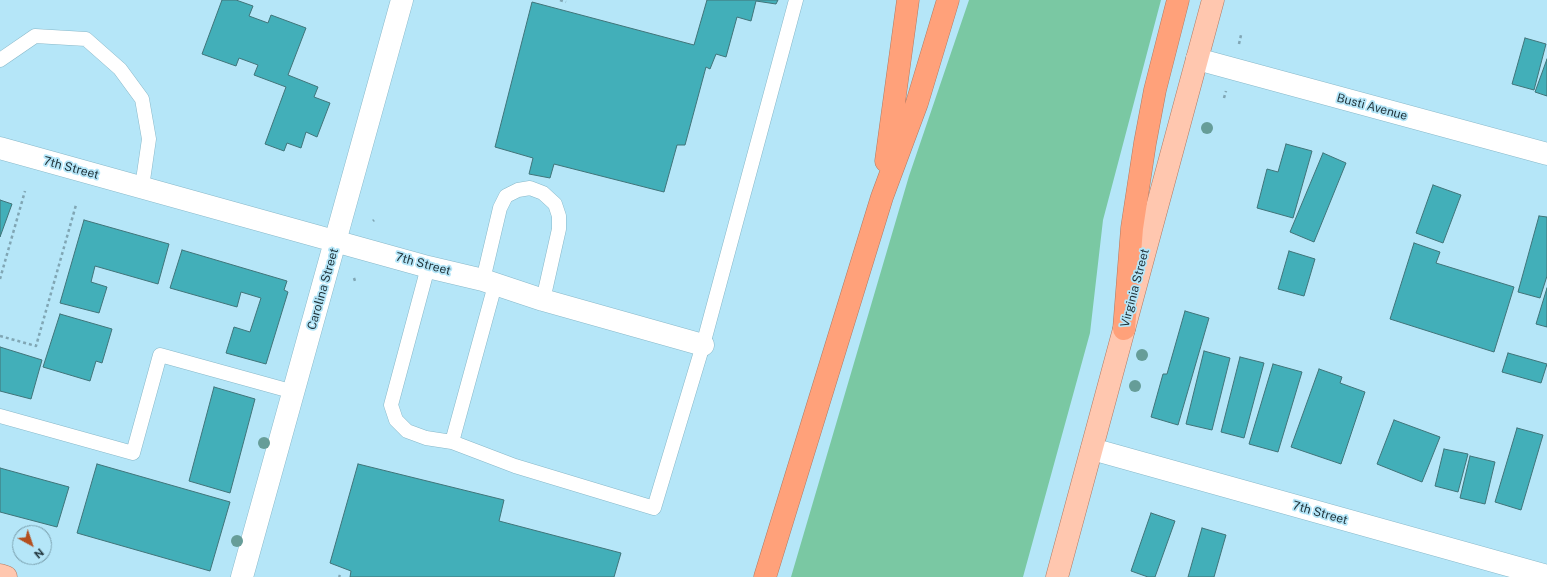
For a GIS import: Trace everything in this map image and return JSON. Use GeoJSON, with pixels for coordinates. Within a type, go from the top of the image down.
{"type":"FeatureCollection","features":[{"type":"Feature","properties":{"kind":"highway"},"geometry":{"type":"LineString","coordinates":[[882,198],[908,0]]}},
{"type":"Feature","properties":{"kind":"highway"},"geometry":{"type":"LineString","coordinates":[[765,577],[882,198],[917,103],[948,0]]}},
{"type":"Feature","properties":{"kind":"highway"},"geometry":{"type":"LineString","coordinates":[[1124,329],[1132,228],[1145,143],[1155,90],[1178,0]]}},
{"type":"Feature","properties":{"kind":"main road","name":"Virginia Street"},"geometry":{"type":"LineString","coordinates":[[1057,577],[1213,0]]}},
{"type":"Feature","properties":{"kind":"main road"},"geometry":{"type":"LineString","coordinates":[[0,575],[6,577]]}},
{"type":"Feature","properties":{"kind":"street","name":"Carolina Street"},"geometry":{"type":"LineString","coordinates":[[242,577],[337,240],[402,0]]}},
{"type":"Feature","properties":{"kind":"street","name":"Busti Avenue"},"geometry":{"type":"LineString","coordinates":[[1197,59],[1547,154]]}},
{"type":"Feature","properties":{"kind":"street","name":"7th Street"},"geometry":{"type":"LineString","coordinates":[[0,148],[489,282],[543,300],[703,345]]}},
{"type":"Feature","properties":{"kind":"street","name":"7th Street"},"geometry":{"type":"LineString","coordinates":[[1092,449],[1547,576]]}},
{"type":"Feature","properties":{"kind":"lane"},"geometry":{"type":"LineString","coordinates":[[428,266],[391,405],[396,420],[407,431],[426,438],[452,442],[515,466],[654,508],[703,345],[796,0]]}},
{"type":"Feature","properties":{"kind":"lane"},"geometry":{"type":"LineString","coordinates":[[0,60],[35,36],[86,39],[120,69],[142,100],[149,138],[142,187]]}},
{"type":"Feature","properties":{"kind":"lane"},"geometry":{"type":"LineString","coordinates":[[452,442],[489,282],[500,208],[506,196],[518,190],[530,188],[544,193],[555,204],[559,216],[559,229],[543,300]]}},
{"type":"Feature","properties":{"kind":"lane"},"geometry":{"type":"LineString","coordinates":[[0,416],[133,453],[160,355],[294,392]]}},
{"type":"Feature","properties":{"kind":"path"},"geometry":{"type":"LineString","coordinates":[[560,0],[566,2]]}},
{"type":"Feature","properties":{"kind":"path"},"geometry":{"type":"LineString","coordinates":[[1239,44],[1241,35]]}},
{"type":"Feature","properties":{"kind":"path"},"geometry":{"type":"LineString","coordinates":[[1224,98],[1226,91]]}},
{"type":"Feature","properties":{"kind":"path"},"geometry":{"type":"LineString","coordinates":[[0,279],[25,191]]}},
{"type":"Feature","properties":{"kind":"path"},"geometry":{"type":"LineString","coordinates":[[0,336],[36,346],[76,205]]}},
{"type":"Feature","properties":{"kind":"green space"},"geometry":{"type":"Polygon","coordinates":[[[969,0],[1161,0],[1103,220],[1090,333],[1023,577],[791,577],[909,176],[969,0]]]}},
{"type":"Feature","properties":{"kind":"building"},"geometry":{"type":"Polygon","coordinates":[[[222,0],[236,0],[253,6],[249,16],[268,23],[271,15],[306,28],[288,75],[318,87],[314,97],[330,103],[317,137],[306,132],[301,148],[287,143],[284,151],[265,144],[286,87],[254,75],[258,65],[239,58],[236,66],[202,54],[222,0]]]}},
{"type":"Feature","properties":{"kind":"building"},"geometry":{"type":"Polygon","coordinates":[[[707,0],[778,0],[776,4],[756,1],[751,21],[737,17],[726,57],[716,54],[710,69],[706,67],[685,145],[677,145],[664,192],[554,164],[550,178],[529,174],[533,158],[495,147],[532,2],[694,45],[707,0]]]}},
{"type":"Feature","properties":{"kind":"building"},"geometry":{"type":"Polygon","coordinates":[[[1525,38],[1546,44],[1534,90],[1512,84],[1525,38]]]}},
{"type":"Feature","properties":{"kind":"building"},"geometry":{"type":"Polygon","coordinates":[[[1547,59],[1547,96],[1535,92],[1547,59]]]}},
{"type":"Feature","properties":{"kind":"building"},"geometry":{"type":"Polygon","coordinates":[[[1286,144],[1312,151],[1293,218],[1257,208],[1267,169],[1278,172],[1286,144]]]}},
{"type":"Feature","properties":{"kind":"building"},"geometry":{"type":"Polygon","coordinates":[[[1323,153],[1346,163],[1314,242],[1290,232],[1323,153]]]}},
{"type":"Feature","properties":{"kind":"building"},"geometry":{"type":"Polygon","coordinates":[[[1433,185],[1461,195],[1443,243],[1416,233],[1433,185]]]}},
{"type":"Feature","properties":{"kind":"building"},"geometry":{"type":"Polygon","coordinates":[[[0,200],[12,204],[0,237],[0,200]]]}},
{"type":"Feature","properties":{"kind":"building"},"geometry":{"type":"Polygon","coordinates":[[[1539,216],[1547,217],[1547,276],[1540,298],[1518,292],[1539,216]]]}},
{"type":"Feature","properties":{"kind":"building"},"geometry":{"type":"Polygon","coordinates":[[[84,220],[169,244],[158,284],[95,266],[91,282],[107,287],[99,313],[60,303],[84,220]]]}},
{"type":"Feature","properties":{"kind":"building"},"geometry":{"type":"Polygon","coordinates":[[[1414,243],[1440,252],[1436,263],[1514,287],[1494,352],[1390,319],[1414,243]]]}},
{"type":"Feature","properties":{"kind":"building"},"geometry":{"type":"Polygon","coordinates":[[[182,250],[287,281],[284,290],[288,292],[266,364],[226,353],[234,327],[250,332],[261,298],[241,292],[237,307],[170,288],[182,250]]]}},
{"type":"Feature","properties":{"kind":"building"},"geometry":{"type":"Polygon","coordinates":[[[1289,251],[1315,259],[1304,296],[1278,289],[1289,251]]]}},
{"type":"Feature","properties":{"kind":"building"},"geometry":{"type":"Polygon","coordinates":[[[1547,288],[1547,327],[1536,324],[1547,288]]]}},
{"type":"Feature","properties":{"kind":"building"},"geometry":{"type":"Polygon","coordinates":[[[1185,311],[1209,318],[1178,425],[1151,417],[1163,374],[1167,374],[1185,311]]]}},
{"type":"Feature","properties":{"kind":"building"},"geometry":{"type":"Polygon","coordinates":[[[60,314],[112,329],[102,363],[96,361],[90,381],[43,367],[60,314]]]}},
{"type":"Feature","properties":{"kind":"building"},"geometry":{"type":"Polygon","coordinates":[[[0,347],[42,360],[31,399],[0,391],[0,347]]]}},
{"type":"Feature","properties":{"kind":"building"},"geometry":{"type":"Polygon","coordinates":[[[1204,351],[1230,358],[1212,430],[1186,424],[1204,351]]]}},
{"type":"Feature","properties":{"kind":"building"},"geometry":{"type":"Polygon","coordinates":[[[1508,353],[1547,364],[1541,383],[1502,372],[1508,353]]]}},
{"type":"Feature","properties":{"kind":"building"},"geometry":{"type":"Polygon","coordinates":[[[1240,357],[1264,363],[1244,438],[1221,432],[1240,357]]]}},
{"type":"Feature","properties":{"kind":"building"},"geometry":{"type":"Polygon","coordinates":[[[1273,364],[1302,372],[1278,452],[1249,444],[1273,364]]]}},
{"type":"Feature","properties":{"kind":"building"},"geometry":{"type":"Polygon","coordinates":[[[1319,369],[1342,377],[1340,383],[1365,392],[1341,464],[1291,447],[1319,369]]]}},
{"type":"Feature","properties":{"kind":"building"},"geometry":{"type":"Polygon","coordinates":[[[214,387],[255,399],[230,493],[189,481],[214,387]]]}},
{"type":"Feature","properties":{"kind":"building"},"geometry":{"type":"Polygon","coordinates":[[[1394,420],[1440,437],[1422,482],[1377,464],[1394,420]]]}},
{"type":"Feature","properties":{"kind":"building"},"geometry":{"type":"Polygon","coordinates":[[[1517,428],[1543,435],[1521,510],[1495,502],[1517,428]]]}},
{"type":"Feature","properties":{"kind":"building"},"geometry":{"type":"Polygon","coordinates":[[[1444,449],[1468,454],[1458,492],[1435,486],[1444,449]]]}},
{"type":"Feature","properties":{"kind":"building"},"geometry":{"type":"Polygon","coordinates":[[[1470,456],[1495,462],[1485,504],[1460,498],[1470,456]]]}},
{"type":"Feature","properties":{"kind":"building"},"geometry":{"type":"Polygon","coordinates":[[[97,464],[230,502],[210,571],[77,533],[97,464]]]}},
{"type":"Feature","properties":{"kind":"building"},"geometry":{"type":"Polygon","coordinates":[[[358,464],[504,500],[499,521],[621,553],[614,577],[350,577],[351,571],[330,563],[358,464]]]}},
{"type":"Feature","properties":{"kind":"building"},"geometry":{"type":"Polygon","coordinates":[[[0,468],[69,487],[57,527],[0,512],[0,468]]]}},
{"type":"Feature","properties":{"kind":"building"},"geometry":{"type":"Polygon","coordinates":[[[1151,513],[1175,521],[1155,577],[1148,577],[1131,571],[1151,513]]]}},
{"type":"Feature","properties":{"kind":"building"},"geometry":{"type":"Polygon","coordinates":[[[1202,528],[1226,535],[1214,577],[1188,577],[1202,528]]]}}]}
